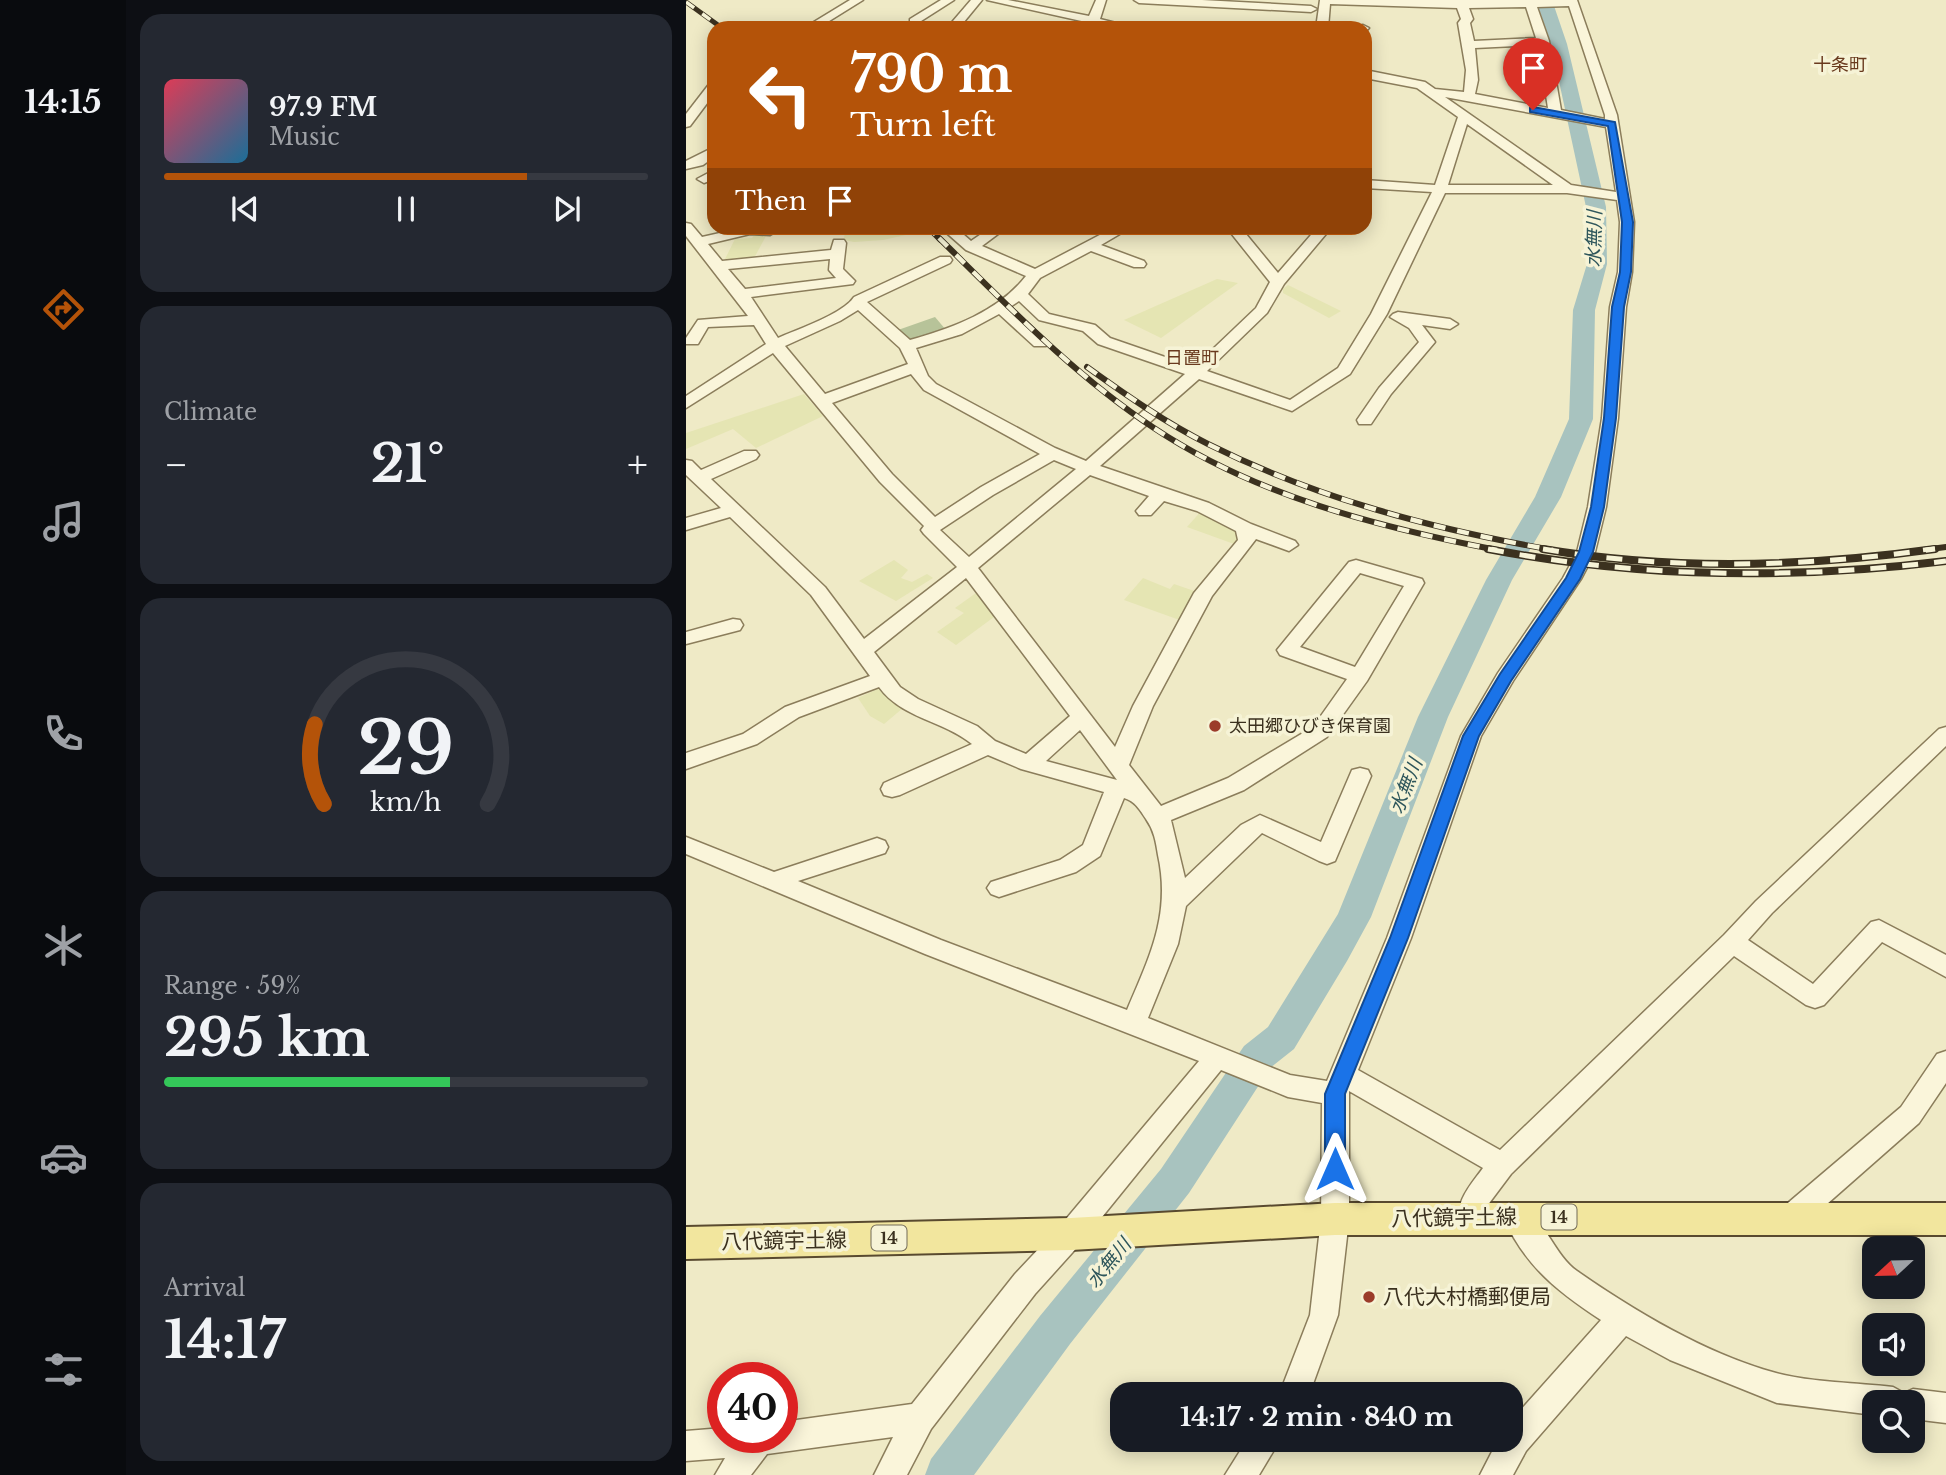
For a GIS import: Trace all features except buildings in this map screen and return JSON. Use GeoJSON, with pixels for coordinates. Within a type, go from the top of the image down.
{"type":"FeatureCollection","features":[{"type":"Feature","properties":{"kind":"main road","name":"八代鏡宇土線"},"geometry":{"type":"LineString","coordinates":[[686,1243],[1082,1233],[1335,1219],[1946,1219]]}},
{"type":"Feature","properties":{"kind":"street"},"geometry":{"type":"LineString","coordinates":[[822,21],[858,0]]}},
{"type":"Feature","properties":{"kind":"street"},"geometry":{"type":"LineString","coordinates":[[914,21],[949,0]]}},
{"type":"Feature","properties":{"kind":"street"},"geometry":{"type":"LineString","coordinates":[[959,21],[977,0]]}},
{"type":"Feature","properties":{"kind":"street"},"geometry":{"type":"LineString","coordinates":[[992,0],[1095,21]]}},
{"type":"Feature","properties":{"kind":"street"},"geometry":{"type":"LineString","coordinates":[[1053,0],[1059,14]]}},
{"type":"Feature","properties":{"kind":"street"},"geometry":{"type":"LineString","coordinates":[[1090,20],[1095,18],[1101,0]]}},
{"type":"Feature","properties":{"kind":"street"},"geometry":{"type":"LineString","coordinates":[[1139,0],[1208,1],[1308,15],[1325,3],[1568,2],[1612,124],[1616,197],[1627,222],[1625,272],[1618,307],[1610,418],[1597,507],[1586,552],[1572,579],[1505,678],[1471,736],[1432,851],[1340,1085],[1335,1219],[1324,1314],[1299,1382]]}},
{"type":"Feature","properties":{"kind":"street"},"geometry":{"type":"LineString","coordinates":[[1530,2],[1543,41],[1559,115]]}},
{"type":"Feature","properties":{"kind":"street"},"geometry":{"type":"LineString","coordinates":[[1323,21],[1325,3]]}},
{"type":"Feature","properties":{"kind":"street"},"geometry":{"type":"LineString","coordinates":[[1461,3],[1467,19],[1464,23],[1471,90],[1468,96]]}},
{"type":"Feature","properties":{"kind":"street"},"geometry":{"type":"LineString","coordinates":[[1468,46],[1543,41]]}},
{"type":"Feature","properties":{"kind":"street"},"geometry":{"type":"LineString","coordinates":[[1372,75],[1421,85],[1574,190]]}},
{"type":"Feature","properties":{"kind":"street"},"geometry":{"type":"LineString","coordinates":[[1434,93],[1468,96],[1612,124]]}},
{"type":"Feature","properties":{"kind":"street"},"geometry":{"type":"LineString","coordinates":[[686,123],[707,101]]}},
{"type":"Feature","properties":{"kind":"street"},"geometry":{"type":"LineString","coordinates":[[1020,294],[1044,317],[1090,328],[1091,333],[1104,341],[1292,406],[1344,371],[1379,314],[1440,189],[1462,121],[1466,117]]}},
{"type":"Feature","properties":{"kind":"street"},"geometry":{"type":"LineString","coordinates":[[686,165],[707,162]]}},
{"type":"Feature","properties":{"kind":"street"},"geometry":{"type":"LineString","coordinates":[[1372,184],[1440,189],[1574,190],[1616,197]]}},
{"type":"Feature","properties":{"kind":"street"},"geometry":{"type":"LineString","coordinates":[[686,227],[741,294],[775,345],[886,478],[933,526]]}},
{"type":"Feature","properties":{"kind":"street"},"geometry":{"type":"LineString","coordinates":[[698,242],[728,235]]}},
{"type":"Feature","properties":{"kind":"street"},"geometry":{"type":"LineString","coordinates":[[956,235],[971,247],[1035,275]]}},
{"type":"Feature","properties":{"kind":"street"},"geometry":{"type":"LineString","coordinates":[[971,247],[989,235]]}},
{"type":"Feature","properties":{"kind":"street"},"geometry":{"type":"LineString","coordinates":[[1103,235],[1107,237]]}},
{"type":"Feature","properties":{"kind":"street"},"geometry":{"type":"LineString","coordinates":[[908,346],[957,331],[999,308],[1020,294],[1035,275],[1111,235]]}},
{"type":"Feature","properties":{"kind":"street"},"geometry":{"type":"LineString","coordinates":[[1239,235],[1278,282]]}},
{"type":"Feature","properties":{"kind":"street"},"geometry":{"type":"LineString","coordinates":[[861,652],[1088,468],[1196,373],[1262,310],[1278,282],[1315,235]]}},
{"type":"Feature","properties":{"kind":"street"},"geometry":{"type":"LineString","coordinates":[[1090,246],[1139,264]]}},
{"type":"Feature","properties":{"kind":"street"},"geometry":{"type":"LineString","coordinates":[[716,266],[839,249],[836,270],[848,281],[859,301],[908,346],[921,378],[930,387],[1053,454],[1223,514],[1245,528],[1289,545]]}},
{"type":"Feature","properties":{"kind":"street"},"geometry":{"type":"LineString","coordinates":[[1070,258],[1088,265]]}},
{"type":"Feature","properties":{"kind":"street"},"geometry":{"type":"LineString","coordinates":[[686,403],[775,345],[835,318],[859,301],[945,260]]}},
{"type":"Feature","properties":{"kind":"street"},"geometry":{"type":"LineString","coordinates":[[741,294],[848,281]]}},
{"type":"Feature","properties":{"kind":"street"},"geometry":{"type":"LineString","coordinates":[[999,308],[1009,313],[1040,344]]}},
{"type":"Feature","properties":{"kind":"street"},"geometry":{"type":"LineString","coordinates":[[1379,314],[1450,324]]}},
{"type":"Feature","properties":{"kind":"street"},"geometry":{"type":"LineString","coordinates":[[1365,420],[1385,391],[1427,342],[1413,325],[1398,317]]}},
{"type":"Feature","properties":{"kind":"street"},"geometry":{"type":"LineString","coordinates":[[692,341],[703,323],[757,320]]}},
{"type":"Feature","properties":{"kind":"street"},"geometry":{"type":"LineString","coordinates":[[822,401],[917,366]]}},
{"type":"Feature","properties":{"kind":"street"},"geometry":{"type":"LineString","coordinates":[[1053,454],[987,491],[930,530],[968,567],[1082,717],[1125,782],[1162,824],[1173,863],[1175,902],[1161,956],[1134,1023]]}},
{"type":"Feature","properties":{"kind":"street"},"geometry":{"type":"LineString","coordinates":[[692,471],[750,455]]}},
{"type":"Feature","properties":{"kind":"street"},"geometry":{"type":"LineString","coordinates":[[692,471],[818,591],[893,692],[911,704],[970,732],[988,746],[1029,764],[1125,782]]}},
{"type":"Feature","properties":{"kind":"street"},"geometry":{"type":"LineString","coordinates":[[1145,511],[1161,494]]}},
{"type":"Feature","properties":{"kind":"street"},"geometry":{"type":"LineString","coordinates":[[686,524],[734,510]]}},
{"type":"Feature","properties":{"kind":"street"},"geometry":{"type":"LineString","coordinates":[[999,888],[1068,866],[1092,849],[1125,782],[1143,706],[1204,593],[1248,541],[1245,528]]}},
{"type":"Feature","properties":{"kind":"street"},"geometry":{"type":"LineString","coordinates":[[1157,817],[1236,784],[1320,732],[1360,676],[1415,583],[1356,566],[1287,650],[1360,676]]}},
{"type":"Feature","properties":{"kind":"street"},"geometry":{"type":"LineString","coordinates":[[686,639],[733,625]]}},
{"type":"Feature","properties":{"kind":"street"},"geometry":{"type":"LineString","coordinates":[[686,761],[750,739],[792,712],[881,679]]}},
{"type":"Feature","properties":{"kind":"street"},"geometry":{"type":"LineString","coordinates":[[1029,764],[1082,717]]}},
{"type":"Feature","properties":{"kind":"street"},"geometry":{"type":"LineString","coordinates":[[1472,1219],[1474,1202],[1502,1165],[1732,942],[1764,907],[1946,734]]}},
{"type":"Feature","properties":{"kind":"street"},"geometry":{"type":"LineString","coordinates":[[892,789],[988,746]]}},
{"type":"Feature","properties":{"kind":"street"},"geometry":{"type":"LineString","coordinates":[[1175,902],[1260,823],[1326,860],[1360,776]]}},
{"type":"Feature","properties":{"kind":"street"},"geometry":{"type":"LineString","coordinates":[[686,845],[933,947],[1134,1023],[1288,1086],[1340,1085],[1502,1165]]}},
{"type":"Feature","properties":{"kind":"street"},"geometry":{"type":"LineString","coordinates":[[772,881],[877,847]]}},
{"type":"Feature","properties":{"kind":"street"},"geometry":{"type":"LineString","coordinates":[[1732,942],[1815,998],[1879,929],[1946,967]]}},
{"type":"Feature","properties":{"kind":"street"},"geometry":{"type":"LineString","coordinates":[[890,1475],[920,1418],[1025,1284],[1082,1233],[1223,1059]]}},
{"type":"Feature","properties":{"kind":"street"},"geometry":{"type":"LineString","coordinates":[[1792,1217],[1910,1115],[1946,1062]]}},
{"type":"Feature","properties":{"kind":"street"},"geometry":{"type":"LineString","coordinates":[[1517,1217],[1552,1267],[1622,1318],[1680,1350],[1777,1388],[1862,1398]]}},
{"type":"Feature","properties":{"kind":"street"},"geometry":{"type":"LineString","coordinates":[[1496,1475],[1516,1440],[1622,1318]]}},
{"type":"Feature","properties":{"kind":"street"},"geometry":{"type":"LineString","coordinates":[[1925,1405],[1946,1408]]}},
{"type":"Feature","properties":{"kind":"street"},"geometry":{"type":"LineString","coordinates":[[798,1436],[920,1418]]}},
{"type":"Feature","properties":{"kind":"street"},"geometry":{"type":"LineString","coordinates":[[686,1446],[707,1444]]}},
{"type":"Feature","properties":{"kind":"street"},"geometry":{"type":"LineString","coordinates":[[1241,1475],[1257,1452]]}},
{"type":"Feature","properties":{"kind":"street"},"geometry":{"type":"LineString","coordinates":[[730,1475],[748,1453]]}},
{"type":"Feature","properties":{"kind":"green space"},"geometry":{"type":"Polygon","coordinates":[[[754,235],[766,236],[753,260],[726,263],[725,259],[735,239],[752,238],[754,235]]]}},
{"type":"Feature","properties":{"kind":"green space"},"geometry":{"type":"Polygon","coordinates":[[[844,235],[906,235],[883,240],[844,240],[844,235]]]}},
{"type":"Feature","properties":{"kind":"green space"},"geometry":{"type":"Polygon","coordinates":[[[1217,279],[1238,283],[1161,338],[1124,320],[1217,279]]]}},
{"type":"Feature","properties":{"kind":"green space"},"geometry":{"type":"Polygon","coordinates":[[[1288,285],[1341,311],[1329,318],[1283,293],[1283,289],[1288,285]]]}},
{"type":"Feature","properties":{"kind":"green space"},"geometry":{"type":"Polygon","coordinates":[[[935,317],[946,330],[909,342],[898,330],[935,317]]]}},
{"type":"Feature","properties":{"kind":"green space"},"geometry":{"type":"Polygon","coordinates":[[[804,394],[823,416],[756,448],[733,429],[686,449],[686,433],[804,394]]]}},
{"type":"Feature","properties":{"kind":"green space"},"geometry":{"type":"Polygon","coordinates":[[[1203,509],[1241,534],[1234,544],[1187,527],[1203,509]]]}},
{"type":"Feature","properties":{"kind":"green space"},"geometry":{"type":"Polygon","coordinates":[[[894,560],[908,570],[901,578],[912,582],[927,574],[933,578],[896,601],[859,581],[894,560]]]}},
{"type":"Feature","properties":{"kind":"green space"},"geometry":{"type":"Polygon","coordinates":[[[1143,578],[1170,589],[1174,584],[1200,593],[1185,622],[1124,600],[1143,578]]]}},
{"type":"Feature","properties":{"kind":"green space"},"geometry":{"type":"Polygon","coordinates":[[[976,593],[994,617],[956,645],[937,632],[964,613],[955,608],[976,593]]]}},
{"type":"Feature","properties":{"kind":"green space"},"geometry":{"type":"Polygon","coordinates":[[[882,687],[903,708],[884,724],[870,716],[858,698],[882,687]]]}},
{"type":"Feature","properties":{"kind":"waterway","name":"水無川"},"geometry":{"type":"LineString","coordinates":[[947,1475],[1055,1330],[1175,1181],[1257,1057],[1281,1038],[1335,951],[1354,917],[1433,717],[1499,580],[1548,497],[1581,419],[1584,310],[1597,264],[1596,207],[1559,44],[1544,0]]}},
{"type":"Feature","properties":{"kind":"railway"},"geometry":{"type":"LineString","coordinates":[[686,2],[712,21]]}},
{"type":"Feature","properties":{"kind":"railway"},"geometry":{"type":"LineString","coordinates":[[935,235],[940,240]]}},
{"type":"Feature","properties":{"kind":"railway"},"geometry":{"type":"LineString","coordinates":[[939,238],[1042,338],[1096,385],[1154,428],[1193,452],[1234,473],[1319,506],[1408,531],[1497,550]]}},
{"type":"Feature","properties":{"kind":"railway"},"geometry":{"type":"LineString","coordinates":[[1087,367],[1192,436],[1291,481],[1420,522],[1553,550]]}},
{"type":"Feature","properties":{"kind":"railway"},"geometry":{"type":"LineString","coordinates":[[1923,550],[1946,547]]}},
{"type":"Feature","properties":{"kind":"railway"},"geometry":{"type":"LineString","coordinates":[[1488,549],[1602,566],[1716,573],[1831,571],[1946,561]]}},
{"type":"Feature","properties":{"kind":"railway"},"geometry":{"type":"LineString","coordinates":[[1543,549],[1641,561],[1739,564],[1837,560],[1935,549]]}},
{"type":"Feature","properties":{"kind":"place","name":"太田郷ひびき保育園"},"geometry":{"type":"Point","coordinates":[1215,726]}},
{"type":"Feature","properties":{"kind":"place","name":"八代大村橋郵便局"},"geometry":{"type":"Point","coordinates":[1369,1297]}},
{"type":"Feature","properties":{"kind":"district","name":"十条町"},"geometry":{"type":"Point","coordinates":[1840,65]}},
{"type":"Feature","properties":{"kind":"district","name":"日置町"},"geometry":{"type":"Point","coordinates":[1192,358]}},
{"type":"Feature","properties":{"kind":"route"},"geometry":{"type":"LineString","coordinates":[[1335,1169],[1335,1094],[1345,1076],[1399,938],[1471,736],[1505,678],[1572,579],[1586,552],[1597,507],[1610,418],[1618,307],[1625,272],[1625,197],[1612,124],[1533,110]]}}]}
